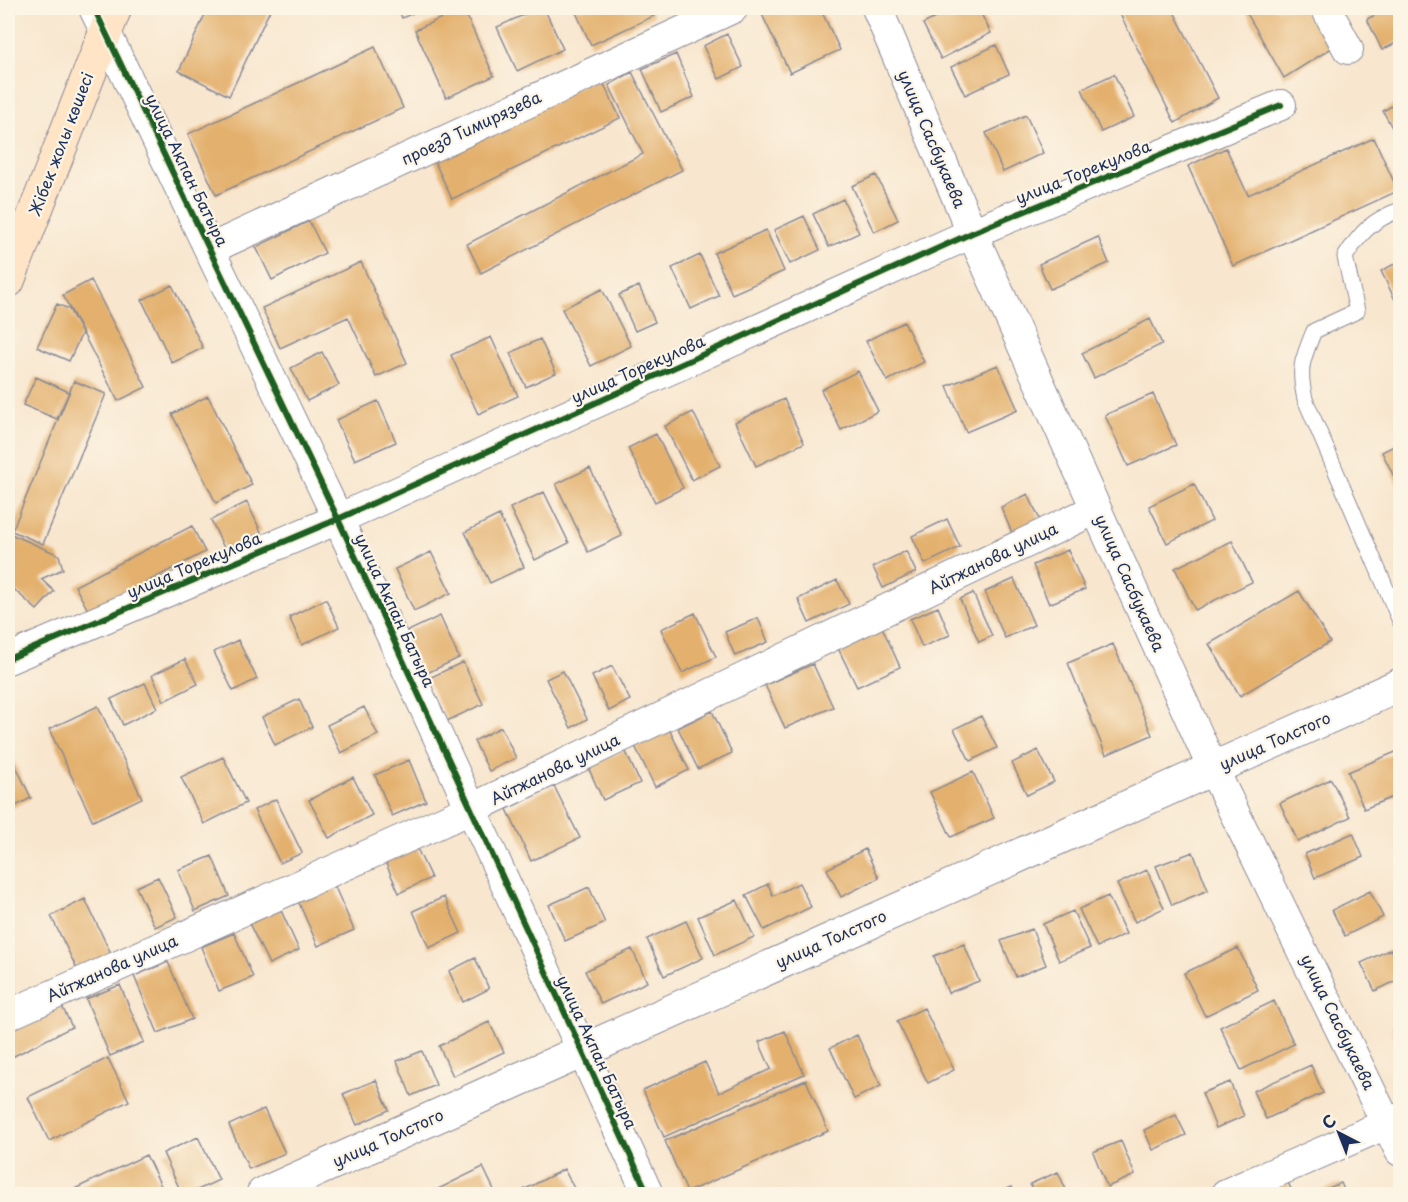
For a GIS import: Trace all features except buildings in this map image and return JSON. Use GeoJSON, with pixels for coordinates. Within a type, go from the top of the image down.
{"type":"FeatureCollection","features":[{"type":"Feature","properties":{"kind":"main road","name":"Жібек жолы көшесі"},"geometry":{"type":"LineString","coordinates":[[8,281],[105,16]]}},
{"type":"Feature","properties":{"kind":"street","name":"проезд Тимирязева"},"geometry":{"type":"LineString","coordinates":[[210,249],[733,8]]}},
{"type":"Feature","properties":{"kind":"street","name":"улица Сасбукаева"},"geometry":{"type":"LineString","coordinates":[[877,8],[972,232],[1213,769],[1394,1121],[1401,1151]]}},
{"type":"Feature","properties":{"kind":"street"},"geometry":{"type":"LineString","coordinates":[[1326,8],[1348,49]]}},
{"type":"Feature","properties":{"kind":"street","name":"улица Акпан Батыра"},"geometry":{"type":"LineString","coordinates":[[105,16],[210,249],[338,519],[648,1194]]}},
{"type":"Feature","properties":{"kind":"street","name":"улица Торекулова"},"geometry":{"type":"LineString","coordinates":[[8,659],[338,519],[972,232],[1281,105]]}},
{"type":"Feature","properties":{"kind":"street","name":"Айтжанова улица"},"geometry":{"type":"LineString","coordinates":[[8,1015],[471,809],[1096,509]]}},
{"type":"Feature","properties":{"kind":"street","name":"улица Толстого"},"geometry":{"type":"LineString","coordinates":[[263,1194],[1401,685]]}},
{"type":"Feature","properties":{"kind":"street"},"geometry":{"type":"LineString","coordinates":[[1226,1194],[1394,1121]]}},
{"type":"Feature","properties":{"kind":"lane"},"geometry":{"type":"LineString","coordinates":[[1401,210],[1382,216],[1358,236],[1345,257],[1357,311],[1314,331],[1302,359],[1301,380],[1305,399],[1401,621]]}},
{"type":"Feature","properties":{"kind":"cycle path"},"geometry":{"type":"LineString","coordinates":[[94,8],[338,519],[648,1194]]}},
{"type":"Feature","properties":{"kind":"cycle path"},"geometry":{"type":"LineString","coordinates":[[8,659],[338,519],[972,233],[1281,105]]}}]}
